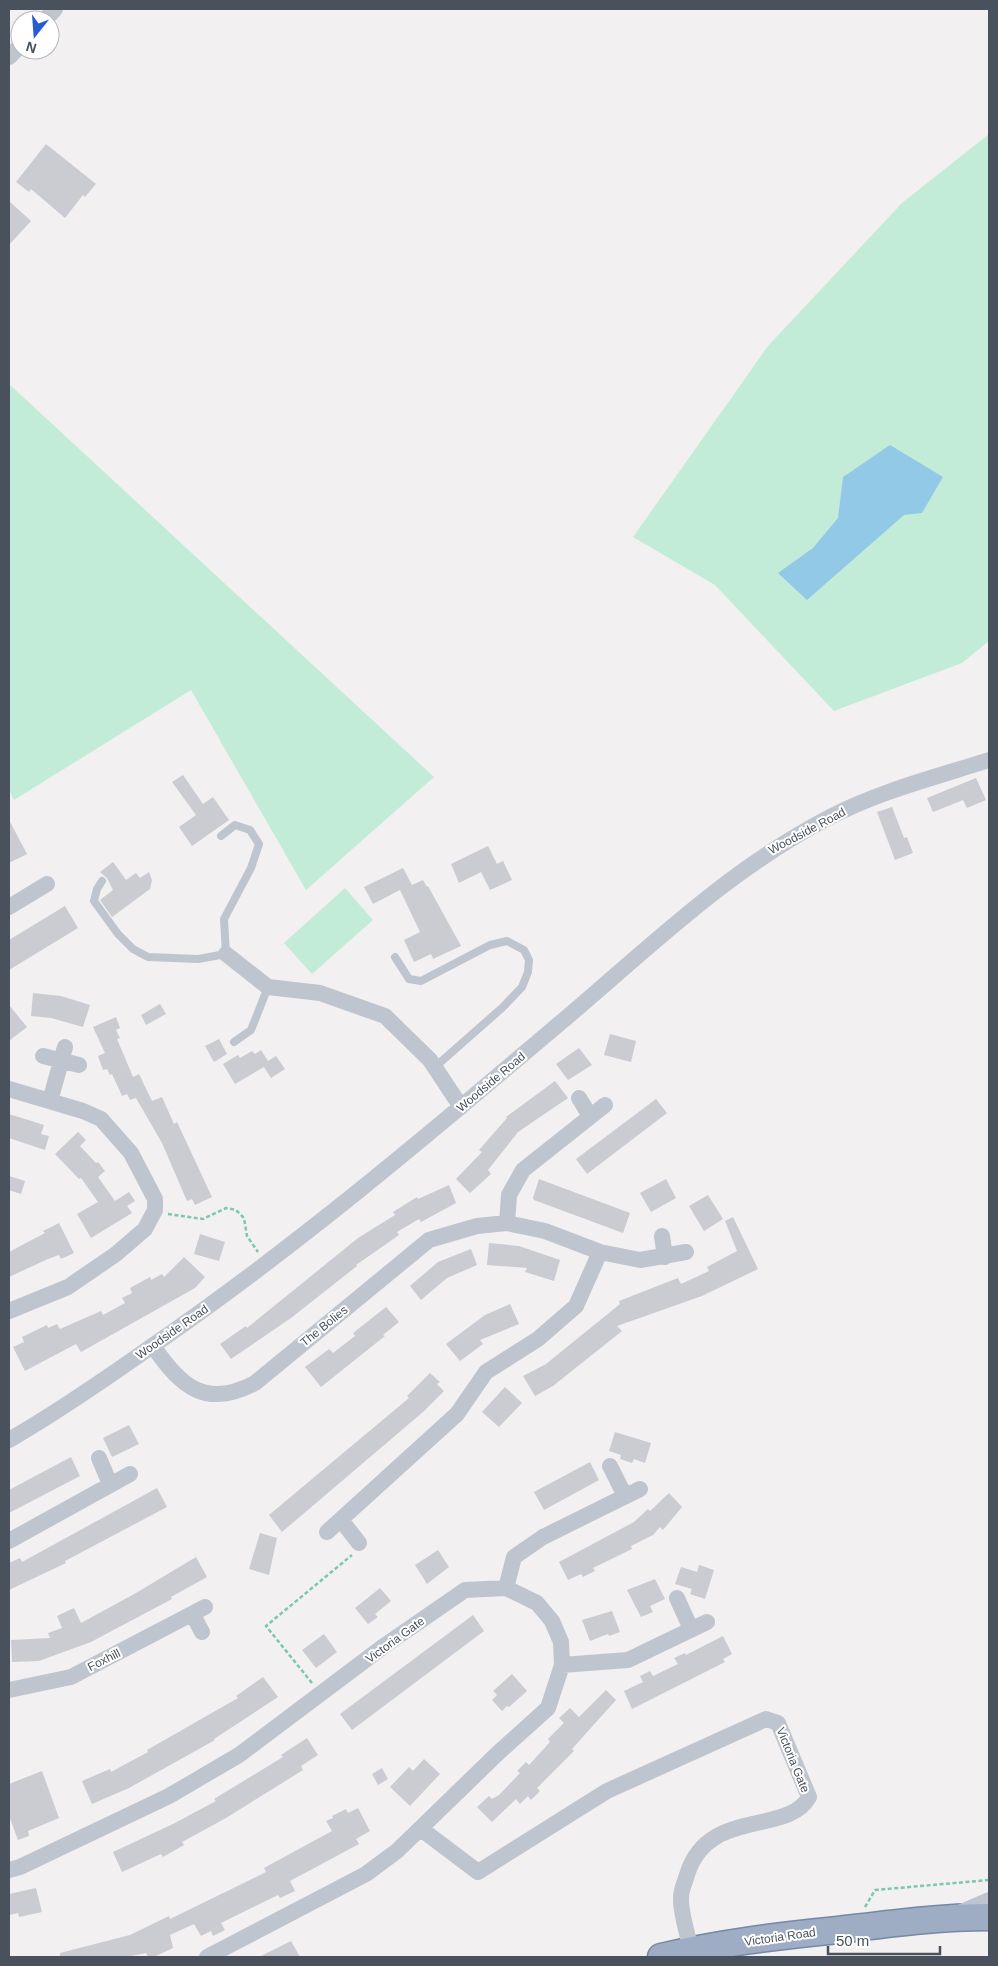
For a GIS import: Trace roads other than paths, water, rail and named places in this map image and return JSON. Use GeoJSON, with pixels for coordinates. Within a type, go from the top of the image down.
{"type":"FeatureCollection","features":[{"type":"Feature","properties":{"kind":"highway","name":"Victoria Road"},"geometry":{"type":"LineString","coordinates":[[661,1957],[690,1950],[853,1928],[950,1917],[989,1917]]}},
{"type":"Feature","properties":{"kind":"street","name":"Woodside Road"},"geometry":{"type":"LineString","coordinates":[[9,1440],[44,1420],[153,1346],[267,1263],[462,1106],[633,962],[670,926],[759,857],[832,816],[895,790],[989,760]]}},
{"type":"Feature","properties":{"kind":"street"},"geometry":{"type":"LineString","coordinates":[[10,903],[47,884]]}},
{"type":"Feature","properties":{"kind":"street"},"geometry":{"type":"LineString","coordinates":[[226,954],[268,987],[320,993],[385,1016],[435,1068],[462,1106]]}},
{"type":"Feature","properties":{"kind":"street"},"geometry":{"type":"LineString","coordinates":[[43,1056],[63,1054],[79,1065]]}},
{"type":"Feature","properties":{"kind":"street"},"geometry":{"type":"LineString","coordinates":[[50,1101],[63,1054]]}},
{"type":"Feature","properties":{"kind":"street"},"geometry":{"type":"LineString","coordinates":[[9,1089],[101,1119],[131,1153],[155,1200],[155,1210],[145,1229],[116,1254],[68,1287],[9,1311]]}},
{"type":"Feature","properties":{"kind":"street"},"geometry":{"type":"LineString","coordinates":[[579,1098],[590,1116]]}},
{"type":"Feature","properties":{"kind":"street"},"geometry":{"type":"LineString","coordinates":[[507,1223],[509,1195],[523,1170],[605,1105]]}},
{"type":"Feature","properties":{"kind":"street","name":"The Bolies"},"geometry":{"type":"LineString","coordinates":[[153,1346],[183,1383],[205,1395],[223,1396],[239,1391],[254,1383],[429,1240],[477,1226],[507,1223],[545,1231],[600,1252],[640,1260],[686,1252]]}},
{"type":"Feature","properties":{"kind":"street"},"geometry":{"type":"LineString","coordinates":[[662,1236],[665,1257]]}},
{"type":"Feature","properties":{"kind":"street"},"geometry":{"type":"LineString","coordinates":[[327,1532],[457,1414],[486,1372],[538,1339],[576,1306],[600,1252]]}},
{"type":"Feature","properties":{"kind":"street"},"geometry":{"type":"LineString","coordinates":[[99,1458],[110,1484]]}},
{"type":"Feature","properties":{"kind":"street"},"geometry":{"type":"LineString","coordinates":[[610,1466],[625,1496]]}},
{"type":"Feature","properties":{"kind":"street"},"geometry":{"type":"LineString","coordinates":[[9,1541],[130,1474]]}},
{"type":"Feature","properties":{"kind":"street"},"geometry":{"type":"LineString","coordinates":[[506,1588],[514,1557],[543,1537],[640,1489]]}},
{"type":"Feature","properties":{"kind":"street"},"geometry":{"type":"LineString","coordinates":[[341,1520],[359,1543]]}},
{"type":"Feature","properties":{"kind":"street","name":"Victoria Gate"},"geometry":{"type":"LineString","coordinates":[[9,1870],[20,1867],[169,1796],[238,1756],[384,1646],[465,1590],[506,1588],[537,1603],[552,1621],[561,1642],[562,1665],[548,1708],[497,1754],[397,1851],[366,1874],[207,1957]]}},
{"type":"Feature","properties":{"kind":"street"},"geometry":{"type":"LineString","coordinates":[[677,1598],[691,1630]]}},
{"type":"Feature","properties":{"kind":"street","name":"Foxhill"},"geometry":{"type":"LineString","coordinates":[[9,1690],[71,1677],[199,1611],[202,1632]]}},
{"type":"Feature","properties":{"kind":"street"},"geometry":{"type":"LineString","coordinates":[[562,1665],[628,1660],[706,1622]]}},
{"type":"Feature","properties":{"kind":"street","name":"Victoria Gate"},"geometry":{"type":"LineString","coordinates":[[421,1829],[478,1872],[607,1791],[766,1719],[778,1723],[809,1798],[804,1806],[794,1814],[746,1824],[710,1840],[697,1851],[690,1864],[681,1897],[690,1950]]}},
{"type":"Feature","properties":{"kind":"street"},"geometry":{"type":"LineString","coordinates":[[950,1917],[989,1900]]}},
{"type":"Feature","properties":{"kind":"lane"},"geometry":{"type":"LineString","coordinates":[[102,882],[97,889],[94,901],[114,929],[133,949],[148,957],[198,959],[226,954],[224,919],[252,868],[259,844],[250,830],[235,825],[221,836]]}},
{"type":"Feature","properties":{"kind":"lane"},"geometry":{"type":"LineString","coordinates":[[395,958],[409,978],[421,981],[490,945],[507,941],[524,950],[530,960],[522,987],[503,1007],[435,1068]]}},
{"type":"Feature","properties":{"kind":"lane"},"geometry":{"type":"LineString","coordinates":[[234,1042],[251,1030],[268,987]]}},
{"type":"Feature","properties":{"kind":"water"},"geometry":{"type":"Polygon","coordinates":[[[890,445],[943,477],[922,513],[904,515],[807,600],[778,573],[813,548],[838,518],[843,477],[890,445]]]}}]}
